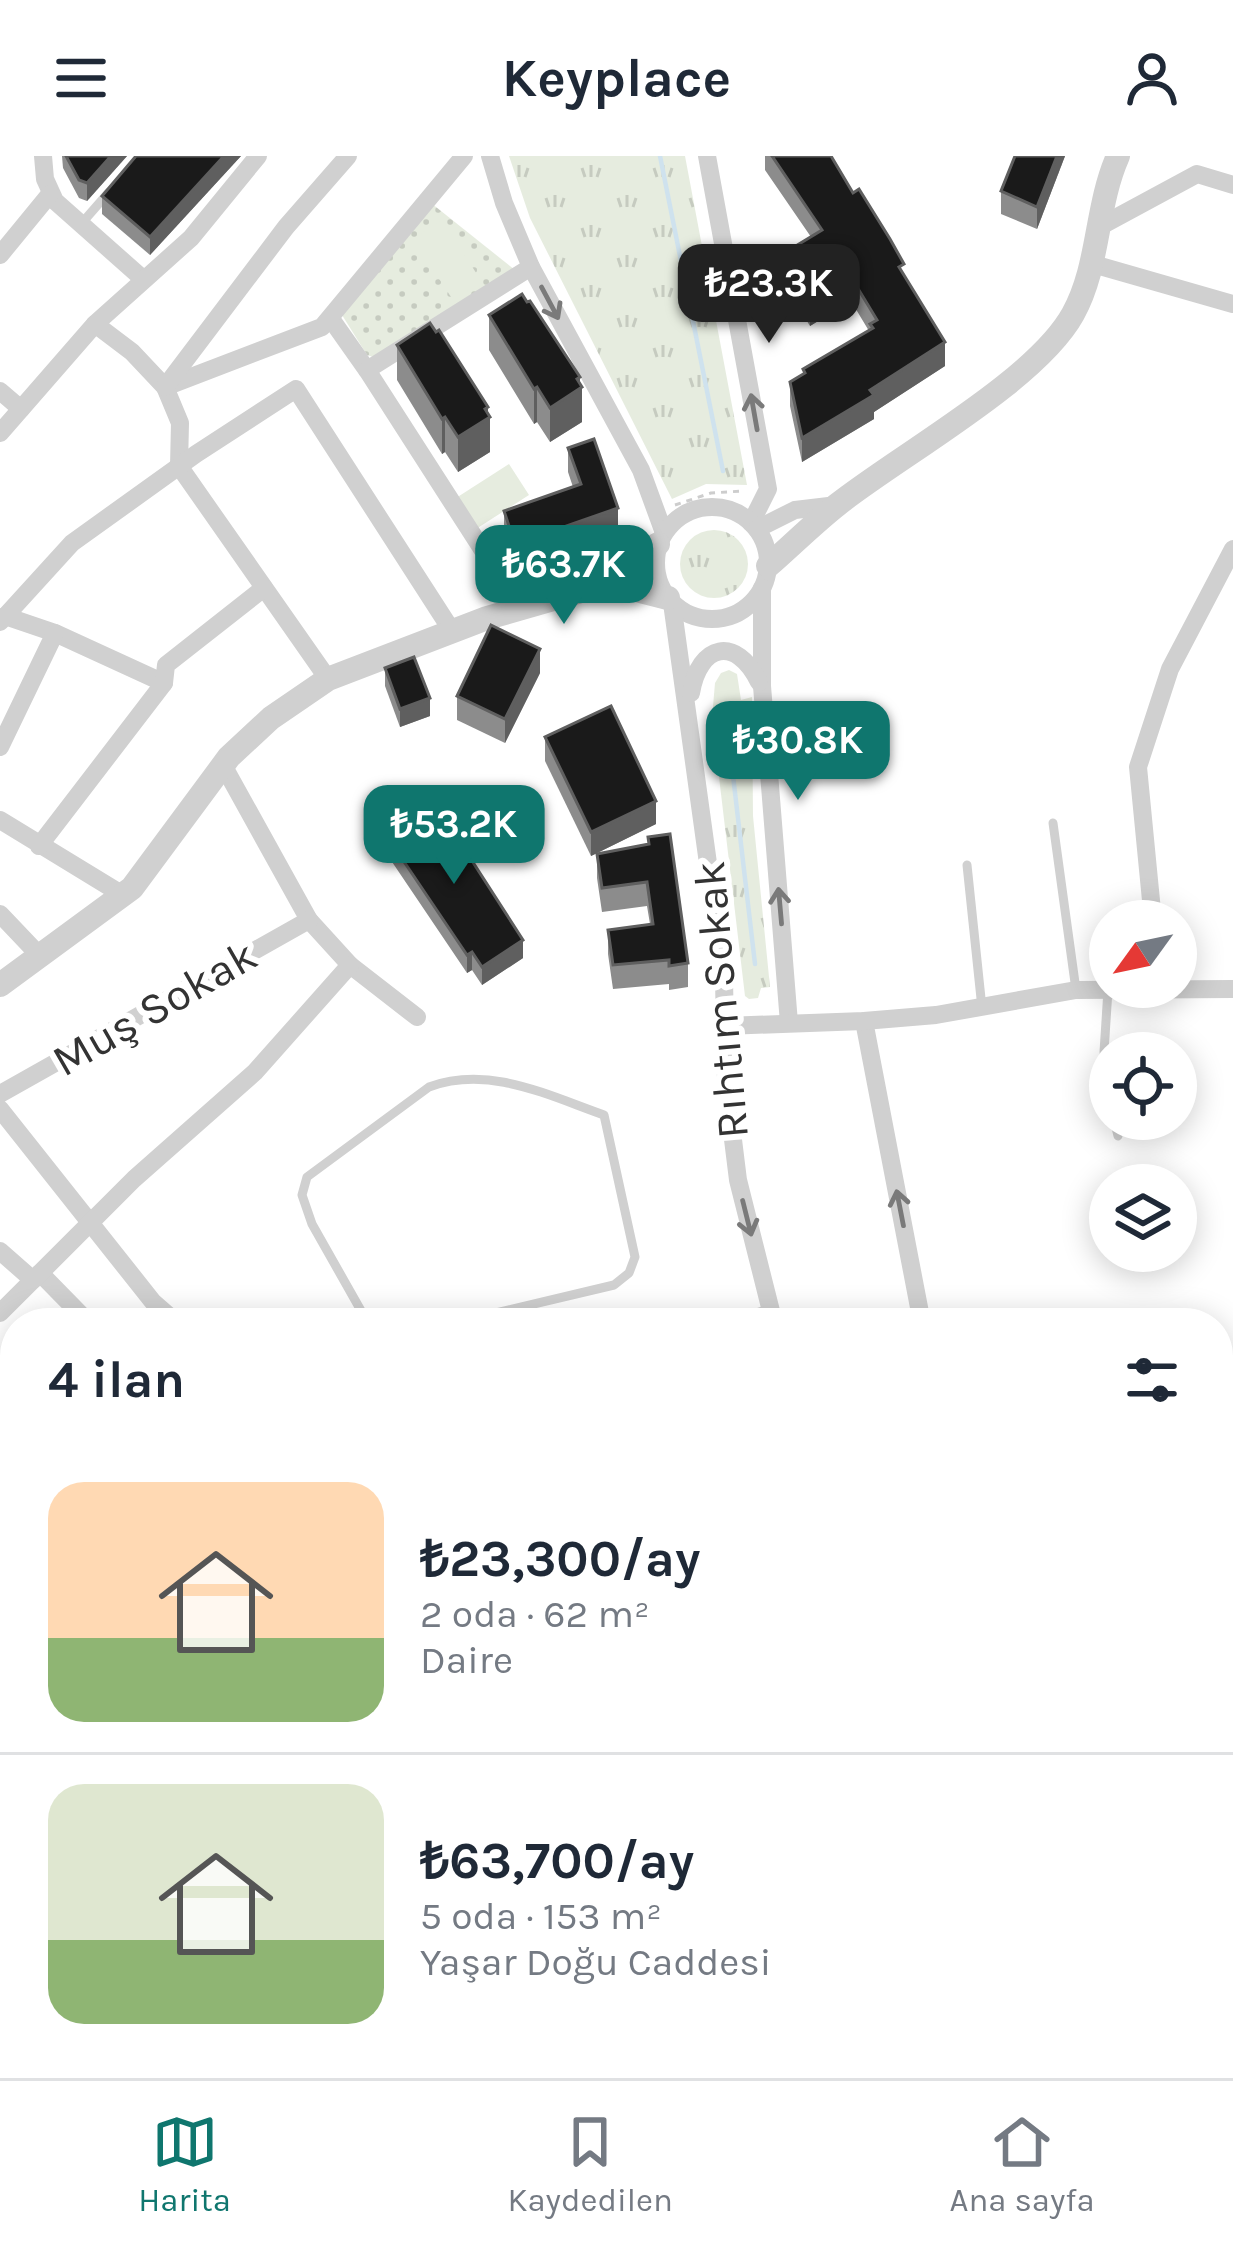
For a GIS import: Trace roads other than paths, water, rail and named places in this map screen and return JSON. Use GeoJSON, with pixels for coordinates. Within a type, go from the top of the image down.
{"type":"FeatureCollection","features":[{"type":"Feature","properties":{"kind":"street"},"geometry":{"type":"LineString","coordinates":[[44,156],[50,194],[143,279]]}},
{"type":"Feature","properties":{"kind":"street"},"geometry":{"type":"LineString","coordinates":[[0,433],[95,324],[190,238],[258,156]]}},
{"type":"Feature","properties":{"kind":"street"},"geometry":{"type":"LineString","coordinates":[[165,387],[286,227],[348,156]]}},
{"type":"Feature","properties":{"kind":"street"},"geometry":{"type":"LineString","coordinates":[[165,387],[311,334],[331,319],[464,156]]}},
{"type":"Feature","properties":{"kind":"street"},"geometry":{"type":"LineString","coordinates":[[490,156],[531,267],[641,470],[661,539],[657,577],[670,600],[687,614],[722,619],[740,613],[765,577],[837,505],[992,394],[1043,350],[1074,313],[1093,264],[1101,202],[1118,156]]}},
{"type":"Feature","properties":{"kind":"street"},"geometry":{"type":"LineString","coordinates":[[707,156],[768,489],[754,526]]}},
{"type":"Feature","properties":{"kind":"street"},"geometry":{"type":"LineString","coordinates":[[1097,228],[1197,174],[1233,184]]}},
{"type":"Feature","properties":{"kind":"street"},"geometry":{"type":"LineString","coordinates":[[0,255],[50,194]]}},
{"type":"Feature","properties":{"kind":"street"},"geometry":{"type":"LineString","coordinates":[[1093,264],[1233,304]]}},
{"type":"Feature","properties":{"kind":"street"},"geometry":{"type":"LineString","coordinates":[[368,370],[531,267]]}},
{"type":"Feature","properties":{"kind":"street"},"geometry":{"type":"LineString","coordinates":[[331,319],[368,370],[517,610]]}},
{"type":"Feature","properties":{"kind":"street"},"geometry":{"type":"LineString","coordinates":[[95,324],[132,352],[165,387],[180,423],[179,466],[328,680]]}},
{"type":"Feature","properties":{"kind":"street"},"geometry":{"type":"LineString","coordinates":[[164,683],[55,633],[3,619],[72,543],[296,389],[452,632]]}},
{"type":"Feature","properties":{"kind":"street"},"geometry":{"type":"LineString","coordinates":[[0,392],[21,409]]}},
{"type":"Feature","properties":{"kind":"street"},"geometry":{"type":"LineString","coordinates":[[754,526],[795,511],[837,505]]}},
{"type":"Feature","properties":{"kind":"street"},"geometry":{"type":"LineString","coordinates":[[0,985],[144,876],[224,765],[254,732],[328,680],[452,632],[609,583],[661,539],[678,518],[708,506],[727,508],[754,526],[766,547],[761,686],[790,1023]]}},
{"type":"Feature","properties":{"kind":"street"},"geometry":{"type":"LineString","coordinates":[[1151,900],[1138,767],[1170,669],[1233,549]]}},
{"type":"Feature","properties":{"kind":"street"},"geometry":{"type":"LineString","coordinates":[[609,583],[670,600]]}},
{"type":"Feature","properties":{"kind":"street"},"geometry":{"type":"LineString","coordinates":[[39,846],[164,683],[166,664],[264,589]]}},
{"type":"Feature","properties":{"kind":"street","name":"Rıhtım Sokak"},"geometry":{"type":"LineString","coordinates":[[670,600],[724,979],[726,1083],[738,1180],[770,1308]]}},
{"type":"Feature","properties":{"kind":"street"},"geometry":{"type":"LineString","coordinates":[[0,747],[55,633]]}},
{"type":"Feature","properties":{"kind":"street"},"geometry":{"type":"LineString","coordinates":[[688,714],[694,672],[704,659],[722,652],[740,653],[761,686]]}},
{"type":"Feature","properties":{"kind":"street"},"geometry":{"type":"LineString","coordinates":[[224,765],[309,920],[350,965],[417,1017]]}},
{"type":"Feature","properties":{"kind":"street"},"geometry":{"type":"LineString","coordinates":[[0,820],[123,895]]}},
{"type":"Feature","properties":{"kind":"street"},"geometry":{"type":"LineString","coordinates":[[0,914],[39,955]]}},
{"type":"Feature","properties":{"kind":"street","name":"Muş Sokak"},"geometry":{"type":"LineString","coordinates":[[0,1094],[309,920]]}},
{"type":"Feature","properties":{"kind":"street"},"geometry":{"type":"LineString","coordinates":[[5,1308],[134,1179],[255,1072],[350,965]]}},
{"type":"Feature","properties":{"kind":"street"},"geometry":{"type":"LineString","coordinates":[[1197,988],[1233,988]]}},
{"type":"Feature","properties":{"kind":"street"},"geometry":{"type":"LineString","coordinates":[[725,1026],[864,1021],[1089,990]]}},
{"type":"Feature","properties":{"kind":"street"},"geometry":{"type":"LineString","coordinates":[[864,1021],[919,1308]]}},
{"type":"Feature","properties":{"kind":"street"},"geometry":{"type":"LineString","coordinates":[[0,1108],[160,1308]]}},
{"type":"Feature","properties":{"kind":"street"},"geometry":{"type":"LineString","coordinates":[[0,1251],[72,1308]]}},
{"type":"Feature","properties":{"kind":"lane"},"geometry":{"type":"LineString","coordinates":[[81,224],[110,190]]}},
{"type":"Feature","properties":{"kind":"lane"},"geometry":{"type":"LineString","coordinates":[[1053,823],[1076,990]]}},
{"type":"Feature","properties":{"kind":"lane"},"geometry":{"type":"LineString","coordinates":[[967,866],[982,1008]]}},
{"type":"Feature","properties":{"kind":"lane"},"geometry":{"type":"LineString","coordinates":[[360,1308],[312,1224],[302,1196],[308,1177],[429,1087],[451,1079],[475,1078],[502,1081],[604,1115],[635,1257],[629,1273],[614,1286],[514,1308]]}},
{"type":"Feature","properties":{"kind":"waterway"},"geometry":{"type":"LineString","coordinates":[[660,156],[723,471]]}},
{"type":"Feature","properties":{"kind":"waterway"},"geometry":{"type":"LineString","coordinates":[[725,707],[755,964]]}}]}
